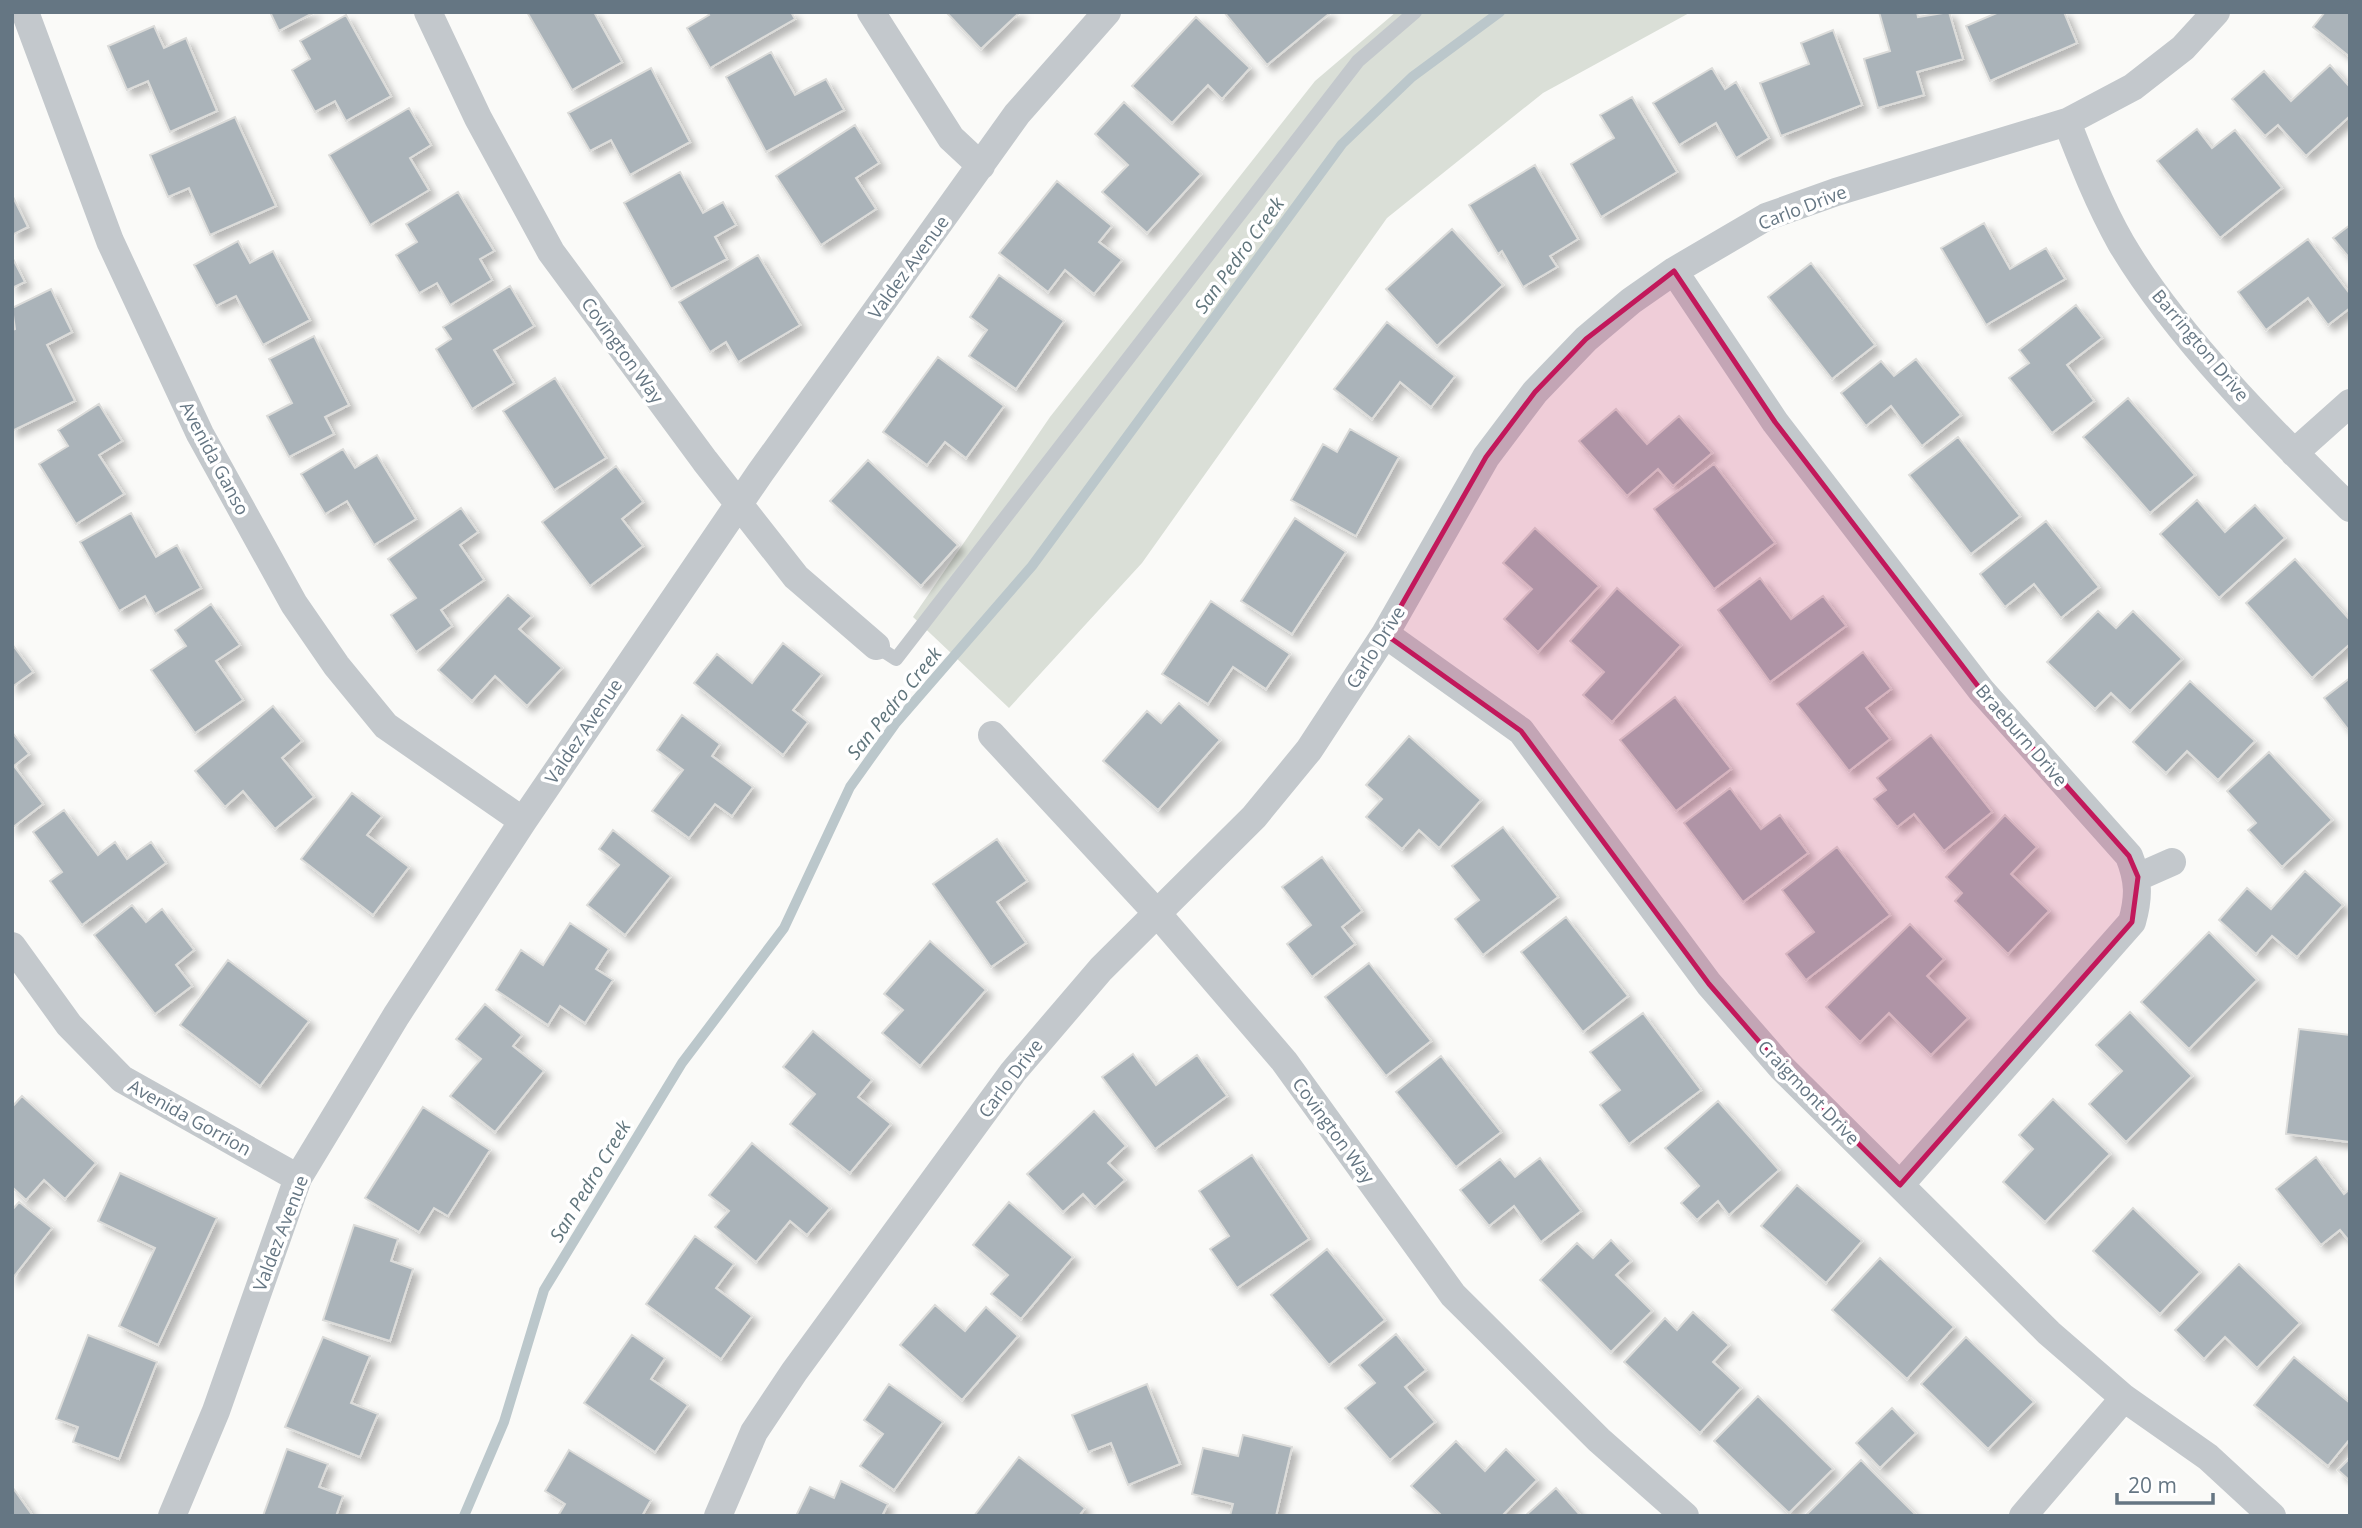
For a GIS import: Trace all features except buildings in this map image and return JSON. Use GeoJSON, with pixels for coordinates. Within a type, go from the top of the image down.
{"type":"FeatureCollection","features":[{"type":"Feature","properties":{"kind":"street","name":"Avenida Ganso"},"geometry":{"type":"LineString","coordinates":[[24,12],[110,241],[200,434],[294,604],[337,665],[386,726],[523,821]]}},
{"type":"Feature","properties":{"kind":"street","name":"Covington Way"},"geometry":{"type":"LineString","coordinates":[[428,12],[478,118],[551,252],[738,504],[796,577],[876,646]]}},
{"type":"Feature","properties":{"kind":"street"},"geometry":{"type":"LineString","coordinates":[[871,12],[951,138],[981,166]]}},
{"type":"Feature","properties":{"kind":"street","name":"Valdez Avenue"},"geometry":{"type":"LineString","coordinates":[[172,1516],[216,1410],[299,1178],[396,1016],[523,821],[738,504],[1017,114],[1107,12]]}},
{"type":"Feature","properties":{"kind":"street","name":"Carlo Drive"},"geometry":{"type":"LineString","coordinates":[[718,1516],[754,1432],[802,1360],[1013,1072],[1059,1016],[1156,912],[1254,817],[1301,760],[1385,634],[1486,457],[1535,392],[1586,340],[1631,301],[1674,271],[1766,217],[1836,192],[2067,122],[2133,87],[2183,48],[2216,12]]}},
{"type":"Feature","properties":{"kind":"street","name":"Barrington Drive"},"geometry":{"type":"LineString","coordinates":[[2067,122],[2093,191],[2122,244],[2181,327],[2294,453],[2350,508]]}},
{"type":"Feature","properties":{"kind":"street","name":"Braeburn Drive"},"geometry":{"type":"LineString","coordinates":[[1674,271],[1775,422],[1981,690],[2129,856],[2138,877]]}},
{"type":"Feature","properties":{"kind":"street"},"geometry":{"type":"LineString","coordinates":[[2294,453],[2350,403]]}},
{"type":"Feature","properties":{"kind":"street","name":"Craigmont Drive"},"geometry":{"type":"LineString","coordinates":[[1385,634],[1521,731],[1709,984],[1782,1068],[2049,1333],[2124,1398],[2208,1457],[2272,1516]]}},
{"type":"Feature","properties":{"kind":"street","name":"Covington Way"},"geometry":{"type":"LineString","coordinates":[[992,735],[1156,912],[1284,1061],[1453,1295],[1599,1440],[1685,1516]]}},
{"type":"Feature","properties":{"kind":"street"},"geometry":{"type":"LineString","coordinates":[[1900,1185],[2132,922],[2138,899],[2138,877],[2172,862]]}},
{"type":"Feature","properties":{"kind":"street","name":"Avenida Gorrion"},"geometry":{"type":"LineString","coordinates":[[12,946],[69,1025],[122,1079],[299,1178]]}},
{"type":"Feature","properties":{"kind":"street"},"geometry":{"type":"LineString","coordinates":[[2023,1516],[2124,1398]]}},
{"type":"Feature","properties":{"kind":"lane"},"geometry":{"type":"LineString","coordinates":[[876,646],[896,659],[1358,61],[1415,12]]}},
{"type":"Feature","properties":{"kind":"highlighted area"},"geometry":{"type":"Polygon","coordinates":[[[1674,271],[1775,422],[1981,690],[2129,856],[2138,877],[2132,922],[1900,1185],[1782,1068],[1709,984],[1521,731],[1385,634],[1486,457],[1535,392],[1586,339],[1674,271]]]}},
{"type":"Feature","properties":{"kind":"shaded area"},"geometry":{"type":"Polygon","coordinates":[[[1396,12],[1691,12],[1543,93],[1387,218],[1142,563],[1009,708],[913,617],[1050,417],[1315,81],[1396,12]]]}},
{"type":"Feature","properties":{"kind":"waterway","name":"San Pedro Creek"},"geometry":{"type":"LineString","coordinates":[[464,1516],[504,1422],[544,1290],[682,1063],[784,928],[850,787],[895,724],[1032,566],[1342,144],[1412,77],[1500,12]]}}]}
